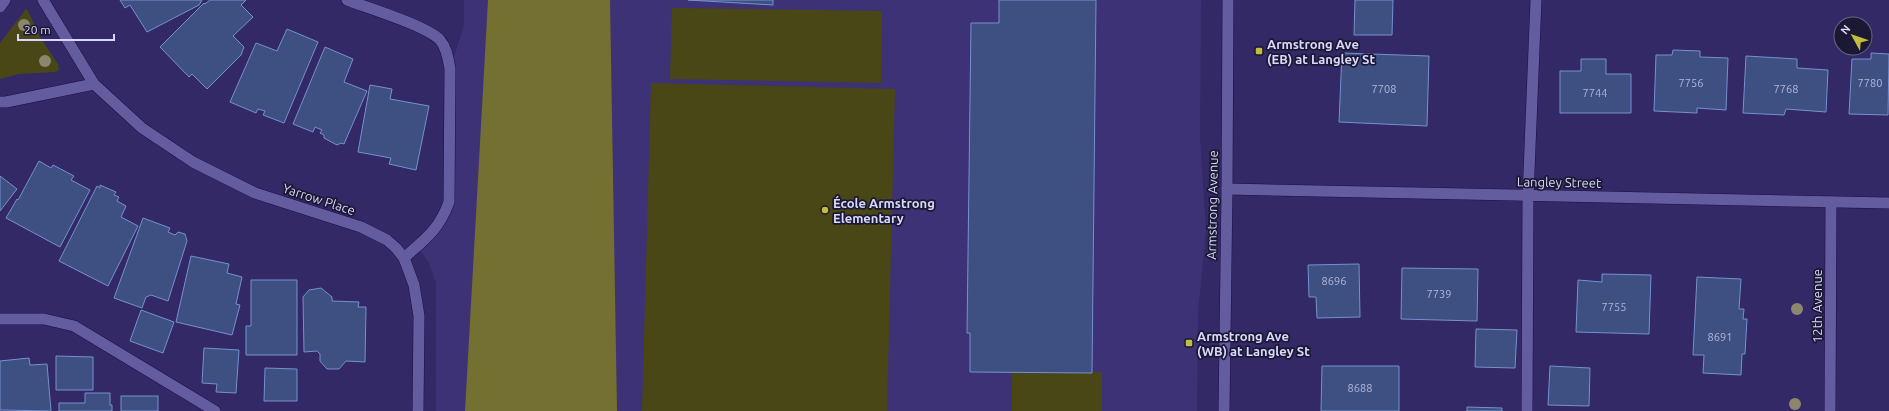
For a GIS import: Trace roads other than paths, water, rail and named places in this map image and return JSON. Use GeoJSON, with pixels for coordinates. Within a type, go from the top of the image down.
{"type":"FeatureCollection","features":[{"type":"Feature","properties":{"kind":"street"},"geometry":{"type":"LineString","coordinates":[[0,6],[5,0]]}},
{"type":"Feature","properties":{"kind":"street","name":"Yarrow Place"},"geometry":{"type":"LineString","coordinates":[[43,0],[94,84],[142,128],[193,162],[255,193],[361,228],[387,240],[404,258],[414,285],[419,316],[418,411]]}},
{"type":"Feature","properties":{"kind":"street"},"geometry":{"type":"LineString","coordinates":[[347,0],[429,32],[440,41],[448,53],[450,69],[449,202],[443,218],[436,229],[404,258]]}},
{"type":"Feature","properties":{"kind":"street","name":"Armstrong Avenue"},"geometry":{"type":"LineString","coordinates":[[1224,411],[1228,0]]}},
{"type":"Feature","properties":{"kind":"street"},"geometry":{"type":"LineString","coordinates":[[1527,411],[1528,196],[1536,0]]}},
{"type":"Feature","properties":{"kind":"street"},"geometry":{"type":"LineString","coordinates":[[0,102],[94,84]]}},
{"type":"Feature","properties":{"kind":"street","name":"Langley Street"},"geometry":{"type":"LineString","coordinates":[[1227,188],[1889,203]]}},
{"type":"Feature","properties":{"kind":"street","name":"12th Avenue"},"geometry":{"type":"LineString","coordinates":[[1830,411],[1831,202]]}},
{"type":"Feature","properties":{"kind":"street"},"geometry":{"type":"LineString","coordinates":[[0,319],[44,319],[74,326],[215,411]]}},
{"type":"Feature","properties":{"kind":"place","name":"Armstrong Ave (EB) at Langley St"},"geometry":{"type":"Point","coordinates":[1259,51]}},
{"type":"Feature","properties":{"kind":"place","name":"École Armstrong Elementary"},"geometry":{"type":"Point","coordinates":[825,210]}},
{"type":"Feature","properties":{"kind":"place","name":"Armstrong Ave (WB) at Langley St"},"geometry":{"type":"Point","coordinates":[1189,343]}}]}
